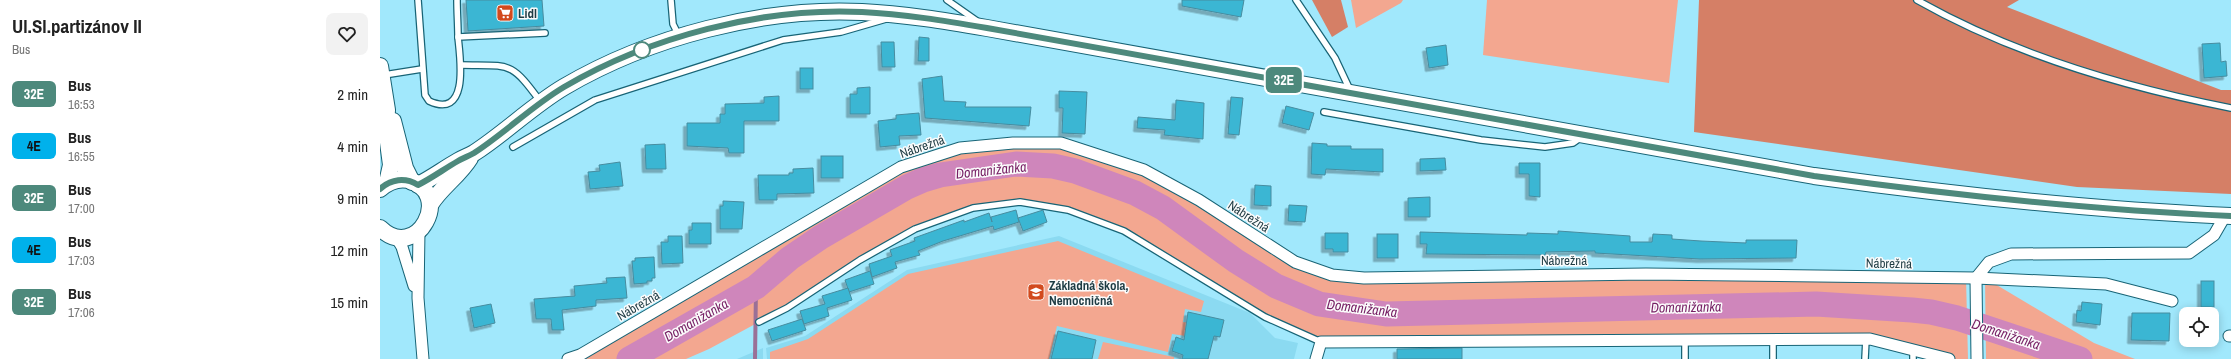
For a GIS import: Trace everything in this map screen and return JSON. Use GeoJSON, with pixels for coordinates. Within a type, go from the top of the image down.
{"type":"FeatureCollection","features":[{"type":"Feature","properties":{"kind":"main road"},"geometry":{"type":"LineString","coordinates":[[384,186],[401,180],[415,183],[473,154],[541,103],[594,70],[628,56],[727,24],[788,14],[832,11],[901,15],[987,28],[1814,176],[1930,192],[2027,202],[2228,216]]}},
{"type":"Feature","properties":{"kind":"main road"},"geometry":{"type":"LineString","coordinates":[[381,71],[387,110],[386,126],[390,165],[384,186]]}},
{"type":"Feature","properties":{"kind":"main road"},"geometry":{"type":"LineString","coordinates":[[387,110],[395,126],[406,168],[415,183],[427,195],[430,205]]}},
{"type":"Feature","properties":{"kind":"main road"},"geometry":{"type":"LineString","coordinates":[[386,234],[410,236],[418,232],[427,221],[430,205],[438,192],[465,167],[473,154]]}},
{"type":"Feature","properties":{"kind":"street","name":"Nábrežná"},"geometry":{"type":"LineString","coordinates":[[568,359],[586,351],[901,167],[960,148],[1013,143],[1061,143],[1144,170],[1199,200],[1294,262],[1332,275],[1364,278],[1646,274],[1976,278],[2106,284],[2172,301]]}},
{"type":"Feature","properties":{"kind":"street"},"geometry":{"type":"LineString","coordinates":[[1977,359],[1976,278],[1989,262],[2011,254],[2189,253],[2214,235],[2228,216]]}},
{"type":"Feature","properties":{"kind":"street"},"geometry":{"type":"LineString","coordinates":[[418,232],[418,298],[423,359]]}},
{"type":"Feature","properties":{"kind":"street"},"geometry":{"type":"LineString","coordinates":[[386,234],[402,247],[418,298]]}},
{"type":"Feature","properties":{"kind":"street"},"geometry":{"type":"LineString","coordinates":[[1316,359],[1321,342],[1685,338],[1866,338],[1913,354],[1949,359]]}},
{"type":"Feature","properties":{"kind":"lane"},"geometry":{"type":"LineString","coordinates":[[418,0],[425,96],[429,102],[442,104],[454,99],[461,85],[457,0]]}},
{"type":"Feature","properties":{"kind":"lane"},"geometry":{"type":"LineString","coordinates":[[671,0],[673,24],[680,38]]}},
{"type":"Feature","properties":{"kind":"lane"},"geometry":{"type":"LineString","coordinates":[[947,0],[987,28]]}},
{"type":"Feature","properties":{"kind":"lane"},"geometry":{"type":"LineString","coordinates":[[1296,0],[1335,58],[1351,92]]}},
{"type":"Feature","properties":{"kind":"lane"},"geometry":{"type":"LineString","coordinates":[[1917,0],[1942,14],[2024,52],[2186,99],[2231,108]]}},
{"type":"Feature","properties":{"kind":"lane"},"geometry":{"type":"LineString","coordinates":[[513,147],[595,100],[784,40],[841,32],[901,15]]}},
{"type":"Feature","properties":{"kind":"lane"},"geometry":{"type":"LineString","coordinates":[[458,37],[545,33]]}},
{"type":"Feature","properties":{"kind":"lane"},"geometry":{"type":"LineString","coordinates":[[461,65],[509,67],[517,72],[541,103]]}},
{"type":"Feature","properties":{"kind":"lane"},"geometry":{"type":"LineString","coordinates":[[381,71],[422,69]]}},
{"type":"Feature","properties":{"kind":"lane"},"geometry":{"type":"LineString","coordinates":[[1324,112],[1348,118],[1374,120],[1482,140],[1545,147],[1573,143],[1585,134]]}},
{"type":"Feature","properties":{"kind":"lane"},"geometry":{"type":"LineString","coordinates":[[759,322],[787,308],[860,260],[915,229],[973,208],[1020,202],[1068,210],[1124,231],[1265,317],[1321,342]]}},
{"type":"Feature","properties":{"kind":"lane"},"geometry":{"type":"LineString","coordinates":[[1685,338],[1685,359]]}},
{"type":"Feature","properties":{"kind":"lane"},"geometry":{"type":"LineString","coordinates":[[1773,338],[1773,359]]}},
{"type":"Feature","properties":{"kind":"lane"},"geometry":{"type":"LineString","coordinates":[[1865,359],[1866,338]]}},
{"type":"Feature","properties":{"kind":"shaded area"},"geometry":{"type":"Polygon","coordinates":[[[1312,0],[1341,0],[1348,27],[1332,37],[1312,0]]]}},
{"type":"Feature","properties":{"kind":"shaded area"},"geometry":{"type":"Polygon","coordinates":[[[1351,0],[1403,0],[1401,3],[1356,28],[1351,0]]]}},
{"type":"Feature","properties":{"kind":"shaded area"},"geometry":{"type":"Polygon","coordinates":[[[1487,0],[1678,0],[1669,83],[1483,55],[1487,0]]]}},
{"type":"Feature","properties":{"kind":"shaded area"},"geometry":{"type":"Polygon","coordinates":[[[1699,0],[2019,0],[2007,7],[2221,90],[2231,90],[2231,194],[2077,187],[1694,132],[1699,0]]]}},
{"type":"Feature","properties":{"kind":"shaded area"},"geometry":{"type":"Polygon","coordinates":[[[1061,143],[1144,170],[1295,262],[1332,275],[1966,278],[1968,359],[1949,359],[1870,339],[1321,342],[1265,317],[1124,231],[1068,210],[1020,202],[973,208],[915,229],[759,322],[709,349],[686,359],[568,359],[901,167],[960,148],[1061,143]]]}},
{"type":"Feature","properties":{"kind":"shaded area","name":"Základná škola, Nemocničná"},"geometry":{"type":"Polygon","coordinates":[[[1059,236],[1250,313],[1275,338],[1298,343],[1294,359],[767,359],[766,348],[805,336],[907,270],[1059,236]]]}},
{"type":"Feature","properties":{"kind":"shaded area","name":"Základná škola, Nemocničná"},"geometry":{"type":"Polygon","coordinates":[[[1058,241],[1204,301],[1201,312],[1185,309],[1183,322],[1189,323],[1186,336],[1172,334],[1168,352],[1057,326],[1049,359],[770,359],[770,352],[808,339],[908,274],[1058,241]]]}},
{"type":"Feature","properties":{"kind":"shaded area"},"geometry":{"type":"Polygon","coordinates":[[[1985,278],[2094,343],[2135,359],[1986,359],[1985,278]]]}},
{"type":"Feature","properties":{"kind":"shaded area"},"geometry":{"type":"Polygon","coordinates":[[[1103,342],[1174,357],[1174,359],[1098,359],[1103,342]]]}},
{"type":"Feature","properties":{"kind":"shaded area"},"geometry":{"type":"Polygon","coordinates":[[[763,348],[763,359],[737,359],[763,348]]]}},
{"type":"Feature","properties":{"kind":"building","name":"Lidl"},"geometry":{"type":"Polygon","coordinates":[[[466,0],[542,0],[544,26],[468,31],[466,0]]]}},
{"type":"Feature","properties":{"kind":"building"},"geometry":{"type":"Polygon","coordinates":[[[1182,0],[1244,0],[1241,17],[1182,6],[1182,0]]]}},
{"type":"Feature","properties":{"kind":"building"},"geometry":{"type":"Polygon","coordinates":[[[919,37],[929,38],[929,61],[918,61],[919,37]]]}},
{"type":"Feature","properties":{"kind":"building"},"geometry":{"type":"Polygon","coordinates":[[[881,42],[894,42],[895,67],[882,67],[881,42]]]}},
{"type":"Feature","properties":{"kind":"building"},"geometry":{"type":"Polygon","coordinates":[[[2220,43],[2221,62],[2226,61],[2227,76],[2204,78],[2202,44],[2220,43]]]}},
{"type":"Feature","properties":{"kind":"building"},"geometry":{"type":"Polygon","coordinates":[[[1446,45],[1448,65],[1429,68],[1426,48],[1446,45]]]}},
{"type":"Feature","properties":{"kind":"building"},"geometry":{"type":"Polygon","coordinates":[[[800,68],[813,68],[813,89],[800,89],[800,68]]]}},
{"type":"Feature","properties":{"kind":"building"},"geometry":{"type":"Polygon","coordinates":[[[942,76],[944,101],[966,102],[965,107],[1031,107],[1029,126],[925,118],[922,79],[942,76]]]}},
{"type":"Feature","properties":{"kind":"building"},"geometry":{"type":"Polygon","coordinates":[[[870,87],[870,114],[850,114],[850,94],[857,94],[857,88],[870,87]]]}},
{"type":"Feature","properties":{"kind":"building"},"geometry":{"type":"Polygon","coordinates":[[[1059,91],[1087,92],[1085,134],[1062,133],[1063,108],[1059,108],[1059,91]]]}},
{"type":"Feature","properties":{"kind":"building"},"geometry":{"type":"Polygon","coordinates":[[[779,96],[779,121],[744,121],[744,153],[729,153],[728,148],[687,146],[687,123],[720,123],[720,114],[725,114],[725,104],[764,103],[764,97],[779,96]]]}},
{"type":"Feature","properties":{"kind":"building"},"geometry":{"type":"Polygon","coordinates":[[[1231,97],[1243,98],[1239,135],[1228,134],[1231,97]]]}},
{"type":"Feature","properties":{"kind":"building"},"geometry":{"type":"Polygon","coordinates":[[[1176,100],[1204,103],[1203,139],[1164,135],[1165,130],[1137,128],[1138,117],[1175,120],[1176,100]]]}},
{"type":"Feature","properties":{"kind":"building"},"geometry":{"type":"Polygon","coordinates":[[[1286,106],[1314,113],[1309,130],[1282,123],[1286,106]]]}},
{"type":"Feature","properties":{"kind":"building"},"geometry":{"type":"Polygon","coordinates":[[[919,113],[921,135],[899,136],[900,145],[880,147],[878,121],[896,119],[896,115],[919,113]]]}},
{"type":"Feature","properties":{"kind":"building"},"geometry":{"type":"Polygon","coordinates":[[[1312,143],[1327,144],[1327,146],[1351,146],[1351,149],[1383,149],[1383,172],[1326,169],[1325,175],[1311,174],[1312,143]]]}},
{"type":"Feature","properties":{"kind":"building"},"geometry":{"type":"Polygon","coordinates":[[[665,144],[666,169],[646,169],[645,145],[665,144]]]}},
{"type":"Feature","properties":{"kind":"building"},"geometry":{"type":"Polygon","coordinates":[[[821,156],[843,156],[843,178],[821,178],[821,156]]]}},
{"type":"Feature","properties":{"kind":"building"},"geometry":{"type":"Polygon","coordinates":[[[1445,158],[1446,170],[1420,171],[1420,159],[1445,158]]]}},
{"type":"Feature","properties":{"kind":"building"},"geometry":{"type":"Polygon","coordinates":[[[620,162],[623,186],[590,189],[588,172],[600,171],[599,165],[620,162]]]}},
{"type":"Feature","properties":{"kind":"building"},"geometry":{"type":"Polygon","coordinates":[[[1519,163],[1540,163],[1540,197],[1529,196],[1529,174],[1519,174],[1519,163]]]}},
{"type":"Feature","properties":{"kind":"building"},"geometry":{"type":"Polygon","coordinates":[[[813,168],[814,193],[777,194],[777,200],[759,200],[758,175],[789,175],[789,173],[793,173],[793,169],[813,168]]]}},
{"type":"Feature","properties":{"kind":"building"},"geometry":{"type":"Polygon","coordinates":[[[1255,185],[1271,186],[1271,206],[1254,205],[1255,185]]]}},
{"type":"Feature","properties":{"kind":"building"},"geometry":{"type":"Polygon","coordinates":[[[1430,197],[1430,217],[1408,217],[1408,198],[1430,197]]]}},
{"type":"Feature","properties":{"kind":"building"},"geometry":{"type":"Polygon","coordinates":[[[723,201],[744,202],[742,229],[720,229],[720,206],[723,206],[723,201]]]}},
{"type":"Feature","properties":{"kind":"building"},"geometry":{"type":"Polygon","coordinates":[[[1289,205],[1307,206],[1305,222],[1288,221],[1289,205]]]}},
{"type":"Feature","properties":{"kind":"building"},"geometry":{"type":"Polygon","coordinates":[[[1016,210],[1019,222],[994,230],[993,226],[943,241],[918,251],[920,255],[895,262],[897,268],[872,277],[869,264],[892,256],[890,250],[915,241],[914,238],[964,220],[964,222],[989,213],[992,222],[991,217],[1016,210]]]}},
{"type":"Feature","properties":{"kind":"building"},"geometry":{"type":"Polygon","coordinates":[[[1043,210],[1047,222],[1023,231],[1018,218],[1043,210]]]}},
{"type":"Feature","properties":{"kind":"building"},"geometry":{"type":"Polygon","coordinates":[[[692,223],[711,223],[711,244],[689,244],[689,230],[692,230],[692,223]]]}},
{"type":"Feature","properties":{"kind":"building"},"geometry":{"type":"Polygon","coordinates":[[[1558,231],[1630,236],[1630,242],[1652,242],[1653,234],[1672,235],[1672,239],[1746,243],[1746,240],[1797,240],[1796,258],[1700,259],[1595,253],[1595,251],[1546,252],[1545,255],[1426,254],[1427,244],[1420,244],[1420,232],[1527,235],[1527,233],[1558,234],[1558,231]]]}},
{"type":"Feature","properties":{"kind":"building"},"geometry":{"type":"Polygon","coordinates":[[[1325,233],[1348,233],[1348,252],[1333,252],[1333,249],[1325,249],[1325,233]]]}},
{"type":"Feature","properties":{"kind":"building"},"geometry":{"type":"Polygon","coordinates":[[[1377,234],[1398,234],[1398,258],[1377,258],[1377,234]]]}},
{"type":"Feature","properties":{"kind":"building"},"geometry":{"type":"Polygon","coordinates":[[[668,236],[682,236],[683,263],[662,264],[661,242],[668,242],[668,236]]]}},
{"type":"Feature","properties":{"kind":"building"},"geometry":{"type":"Polygon","coordinates":[[[654,257],[655,278],[652,278],[652,281],[647,281],[647,283],[634,284],[632,261],[635,261],[635,258],[654,257]]]}},
{"type":"Feature","properties":{"kind":"building"},"geometry":{"type":"Polygon","coordinates":[[[870,271],[874,284],[849,292],[845,280],[870,271]]]}},
{"type":"Feature","properties":{"kind":"building"},"geometry":{"type":"Polygon","coordinates":[[[625,277],[627,298],[596,300],[596,306],[562,310],[564,330],[552,330],[551,319],[536,319],[534,299],[575,296],[574,286],[607,283],[606,278],[625,277]]]}},
{"type":"Feature","properties":{"kind":"building"},"geometry":{"type":"Polygon","coordinates":[[[2201,281],[2214,281],[2214,307],[2201,307],[2201,281]]]}},
{"type":"Feature","properties":{"kind":"building"},"geometry":{"type":"Polygon","coordinates":[[[848,288],[852,300],[827,308],[829,316],[804,324],[800,311],[825,304],[822,296],[848,288]]]}},
{"type":"Feature","properties":{"kind":"building"},"geometry":{"type":"Polygon","coordinates":[[[2082,302],[2102,304],[2100,325],[2076,322],[2077,310],[2081,311],[2082,302]]]}},
{"type":"Feature","properties":{"kind":"building"},"geometry":{"type":"Polygon","coordinates":[[[491,304],[495,323],[474,328],[470,308],[491,304]]]}},
{"type":"Feature","properties":{"kind":"building"},"geometry":{"type":"Polygon","coordinates":[[[1188,312],[1224,320],[1220,337],[1214,336],[1208,359],[1182,359],[1183,355],[1172,351],[1176,337],[1184,340],[1188,312]]]}},
{"type":"Feature","properties":{"kind":"building"},"geometry":{"type":"Polygon","coordinates":[[[2132,313],[2170,313],[2169,341],[2131,340],[2132,313]]]}},
{"type":"Feature","properties":{"kind":"building"},"geometry":{"type":"Polygon","coordinates":[[[802,319],[806,330],[772,341],[768,330],[802,319]]]}},
{"type":"Feature","properties":{"kind":"building"},"geometry":{"type":"Polygon","coordinates":[[[1058,331],[1096,340],[1092,359],[1051,359],[1058,331]]]}},
{"type":"Feature","properties":{"kind":"building"},"geometry":{"type":"Polygon","coordinates":[[[1462,348],[1462,359],[1397,359],[1397,349],[1462,348]]]}},
{"type":"Feature","properties":{"kind":"waterway","name":"Domanižanka"},"geometry":{"type":"LineString","coordinates":[[629,359],[756,287],[790,258],[821,237],[907,187],[940,175],[1016,164],[1053,166],[1075,171],[1135,193],[1163,208],[1236,261],[1276,286],[1319,304],[1386,314],[1816,304],[1912,310],[1931,312],[1957,318],[2080,359]]}},
{"type":"Feature","properties":{"kind":"waterway"},"geometry":{"type":"LineString","coordinates":[[755,359],[756,287]]}},
{"type":"Feature","properties":{"kind":"bus line","name":"32E"},"geometry":{"type":"LineString","coordinates":[[380,189],[391,182],[398,180],[409,181],[418,185],[459,160],[473,154],[524,114],[562,88],[594,70],[621,58],[727,24],[768,16],[832,11],[901,15],[935,19],[1351,92],[1814,176],[1930,192],[2027,202],[2231,216]]}},
{"type":"Feature","properties":{"kind":"place","name":"Lidl"},"geometry":{"type":"Point","coordinates":[505,13]}},
{"type":"Feature","properties":{"kind":"place","name":"Základná škola, Nemocničná"},"geometry":{"type":"Point","coordinates":[1036,292]}}]}
